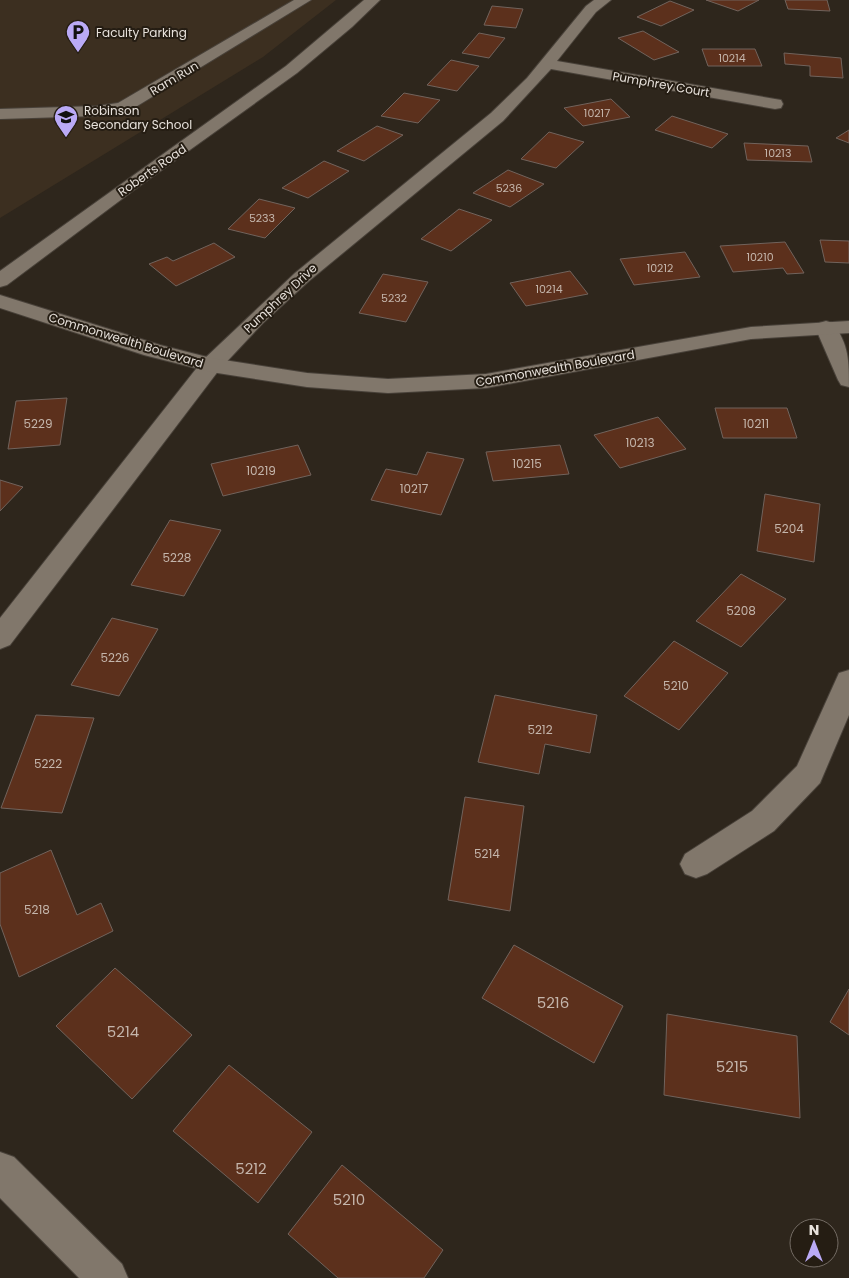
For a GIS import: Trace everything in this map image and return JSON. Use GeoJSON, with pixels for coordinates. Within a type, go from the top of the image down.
{"type":"FeatureCollection","features":[{"type":"Feature","properties":{"kind":"street","name":"Ram Run"},"geometry":{"type":"LineString","coordinates":[[0,114],[97,111],[123,107],[304,0]]}},
{"type":"Feature","properties":{"kind":"street","name":"Roberts Road"},"geometry":{"type":"LineString","coordinates":[[0,281],[132,183],[246,104],[332,35],[372,0]]}},
{"type":"Feature","properties":{"kind":"street","name":"Pumphrey Drive"},"geometry":{"type":"LineString","coordinates":[[0,638],[211,366],[256,319],[302,277],[497,117],[547,64],[590,9],[604,0]]}},
{"type":"Feature","properties":{"kind":"street","name":"Pumphrey Court"},"geometry":{"type":"LineString","coordinates":[[547,64],[775,104]]}},
{"type":"Feature","properties":{"kind":"street","name":"Commonwealth Boulevard"},"geometry":{"type":"LineString","coordinates":[[0,301],[152,350],[211,366],[307,380],[388,386],[448,384],[528,375],[751,333],[849,326]]}},
{"type":"Feature","properties":{"kind":"street"},"geometry":{"type":"LineString","coordinates":[[826,327],[849,380]]}},
{"type":"Feature","properties":{"kind":"street"},"geometry":{"type":"LineString","coordinates":[[696,864],[763,822],[809,774],[849,681]]}},
{"type":"Feature","properties":{"kind":"street"},"geometry":{"type":"LineString","coordinates":[[0,1170],[108,1278]]}},
{"type":"Feature","properties":{"kind":"shaded area","name":"Robinson Secondary School"},"geometry":{"type":"Polygon","coordinates":[[[0,0],[336,0],[263,57],[0,218],[0,0]]]}},
{"type":"Feature","properties":{"kind":"building"},"geometry":{"type":"Polygon","coordinates":[[[706,0],[759,0],[738,11],[706,0]]]}},
{"type":"Feature","properties":{"kind":"building"},"geometry":{"type":"Polygon","coordinates":[[[785,0],[827,0],[830,11],[788,9],[785,0]]]}},
{"type":"Feature","properties":{"kind":"building"},"geometry":{"type":"Polygon","coordinates":[[[670,1],[694,10],[661,26],[637,17],[670,1]]]}},
{"type":"Feature","properties":{"kind":"building"},"geometry":{"type":"Polygon","coordinates":[[[492,6],[523,9],[516,28],[484,25],[492,6]]]}},
{"type":"Feature","properties":{"kind":"building"},"geometry":{"type":"Polygon","coordinates":[[[643,31],[679,52],[654,60],[618,38],[643,31]]]}},
{"type":"Feature","properties":{"kind":"building"},"geometry":{"type":"Polygon","coordinates":[[[479,33],[505,38],[489,58],[462,53],[479,33]]]}},
{"type":"Feature","properties":{"kind":"building"},"geometry":{"type":"Polygon","coordinates":[[[702,49],[755,49],[762,66],[708,66],[702,49]]]}},
{"type":"Feature","properties":{"kind":"building"},"geometry":{"type":"Polygon","coordinates":[[[784,53],[841,58],[843,78],[810,76],[810,66],[785,64],[784,53]]]}},
{"type":"Feature","properties":{"kind":"building"},"geometry":{"type":"Polygon","coordinates":[[[451,60],[479,66],[457,91],[427,85],[451,60]]]}},
{"type":"Feature","properties":{"kind":"building"},"geometry":{"type":"Polygon","coordinates":[[[404,93],[440,100],[418,123],[381,116],[404,93]]]}},
{"type":"Feature","properties":{"kind":"building"},"geometry":{"type":"Polygon","coordinates":[[[611,99],[630,117],[583,126],[564,108],[611,99]]]}},
{"type":"Feature","properties":{"kind":"building"},"geometry":{"type":"Polygon","coordinates":[[[672,116],[728,134],[712,148],[655,130],[672,116]]]}},
{"type":"Feature","properties":{"kind":"building"},"geometry":{"type":"Polygon","coordinates":[[[377,126],[403,135],[364,161],[337,151],[377,126]]]}},
{"type":"Feature","properties":{"kind":"building"},"geometry":{"type":"Polygon","coordinates":[[[849,130],[849,143],[836,138],[849,130]]]}},
{"type":"Feature","properties":{"kind":"building"},"geometry":{"type":"Polygon","coordinates":[[[549,132],[584,142],[556,168],[521,159],[549,132]]]}},
{"type":"Feature","properties":{"kind":"building"},"geometry":{"type":"Polygon","coordinates":[[[744,143],[808,146],[812,162],[747,160],[744,143]]]}},
{"type":"Feature","properties":{"kind":"building"},"geometry":{"type":"Polygon","coordinates":[[[324,161],[349,171],[308,198],[282,188],[324,161]]]}},
{"type":"Feature","properties":{"kind":"building"},"geometry":{"type":"Polygon","coordinates":[[[508,170],[544,184],[510,207],[473,193],[508,170]]]}},
{"type":"Feature","properties":{"kind":"building"},"geometry":{"type":"Polygon","coordinates":[[[259,199],[295,208],[265,238],[228,229],[259,199]]]}},
{"type":"Feature","properties":{"kind":"building"},"geometry":{"type":"Polygon","coordinates":[[[459,209],[492,220],[451,251],[421,239],[459,209]]]}},
{"type":"Feature","properties":{"kind":"building"},"geometry":{"type":"Polygon","coordinates":[[[820,240],[849,241],[849,263],[825,262],[820,240]]]}},
{"type":"Feature","properties":{"kind":"building"},"geometry":{"type":"Polygon","coordinates":[[[785,242],[804,273],[787,274],[783,268],[733,272],[720,246],[785,242]]]}},
{"type":"Feature","properties":{"kind":"building"},"geometry":{"type":"Polygon","coordinates":[[[214,243],[235,257],[176,286],[149,264],[167,257],[173,261],[214,243]]]}},
{"type":"Feature","properties":{"kind":"building"},"geometry":{"type":"Polygon","coordinates":[[[685,252],[700,277],[634,285],[620,259],[685,252]]]}},
{"type":"Feature","properties":{"kind":"building"},"geometry":{"type":"Polygon","coordinates":[[[570,271],[588,294],[526,306],[510,283],[570,271]]]}},
{"type":"Feature","properties":{"kind":"building"},"geometry":{"type":"Polygon","coordinates":[[[383,274],[428,282],[406,322],[359,313],[383,274]]]}},
{"type":"Feature","properties":{"kind":"building"},"geometry":{"type":"Polygon","coordinates":[[[67,398],[60,445],[8,449],[16,401],[67,398]]]}},
{"type":"Feature","properties":{"kind":"building"},"geometry":{"type":"Polygon","coordinates":[[[715,408],[787,408],[797,438],[723,438],[715,408]]]}},
{"type":"Feature","properties":{"kind":"building"},"geometry":{"type":"Polygon","coordinates":[[[658,417],[686,449],[620,468],[594,435],[658,417]]]}},
{"type":"Feature","properties":{"kind":"building"},"geometry":{"type":"Polygon","coordinates":[[[298,445],[311,475],[223,496],[211,464],[298,445]]]}},
{"type":"Feature","properties":{"kind":"building"},"geometry":{"type":"Polygon","coordinates":[[[560,445],[569,474],[493,481],[486,452],[560,445]]]}},
{"type":"Feature","properties":{"kind":"building"},"geometry":{"type":"Polygon","coordinates":[[[427,452],[464,459],[441,515],[371,500],[386,469],[417,475],[427,452]]]}},
{"type":"Feature","properties":{"kind":"building"},"geometry":{"type":"Polygon","coordinates":[[[0,480],[23,487],[0,511],[0,480]]]}},
{"type":"Feature","properties":{"kind":"building"},"geometry":{"type":"Polygon","coordinates":[[[765,494],[820,504],[814,562],[757,551],[765,494]]]}},
{"type":"Feature","properties":{"kind":"building"},"geometry":{"type":"Polygon","coordinates":[[[170,520],[221,530],[184,596],[131,585],[170,520]]]}},
{"type":"Feature","properties":{"kind":"building"},"geometry":{"type":"Polygon","coordinates":[[[741,574],[786,599],[741,647],[696,621],[741,574]]]}},
{"type":"Feature","properties":{"kind":"building"},"geometry":{"type":"Polygon","coordinates":[[[112,618],[158,629],[119,696],[71,685],[112,618]]]}},
{"type":"Feature","properties":{"kind":"building"},"geometry":{"type":"Polygon","coordinates":[[[674,641],[728,673],[679,730],[624,696],[674,641]]]}},
{"type":"Feature","properties":{"kind":"building"},"geometry":{"type":"Polygon","coordinates":[[[495,695],[597,715],[590,753],[545,744],[539,774],[478,762],[495,695]]]}},
{"type":"Feature","properties":{"kind":"building"},"geometry":{"type":"Polygon","coordinates":[[[36,715],[94,718],[62,813],[1,808],[36,715]]]}},
{"type":"Feature","properties":{"kind":"building"},"geometry":{"type":"Polygon","coordinates":[[[465,797],[524,806],[510,911],[448,900],[465,797]]]}},
{"type":"Feature","properties":{"kind":"building"},"geometry":{"type":"Polygon","coordinates":[[[51,850],[77,915],[101,903],[113,931],[19,977],[0,924],[0,873],[51,850]]]}},
{"type":"Feature","properties":{"kind":"building"},"geometry":{"type":"Polygon","coordinates":[[[514,945],[623,1006],[594,1063],[482,998],[514,945]]]}},
{"type":"Feature","properties":{"kind":"building"},"geometry":{"type":"Polygon","coordinates":[[[115,968],[192,1035],[132,1099],[56,1026],[115,968]]]}},
{"type":"Feature","properties":{"kind":"building"},"geometry":{"type":"Polygon","coordinates":[[[849,989],[849,1035],[830,1022],[849,989]]]}},
{"type":"Feature","properties":{"kind":"building"},"geometry":{"type":"Polygon","coordinates":[[[667,1014],[797,1036],[800,1118],[664,1095],[667,1014]]]}},
{"type":"Feature","properties":{"kind":"building"},"geometry":{"type":"Polygon","coordinates":[[[229,1065],[312,1132],[258,1203],[173,1131],[229,1065]]]}},
{"type":"Feature","properties":{"kind":"building"},"geometry":{"type":"Polygon","coordinates":[[[342,1165],[443,1250],[424,1278],[338,1278],[288,1234],[342,1165]]]}},
{"type":"Feature","properties":{"kind":"place","name":"Faculty Parking"},"geometry":{"type":"Point","coordinates":[78,53]}},
{"type":"Feature","properties":{"kind":"place","name":"Robinson Secondary School"},"geometry":{"type":"Point","coordinates":[66,138]}}]}
